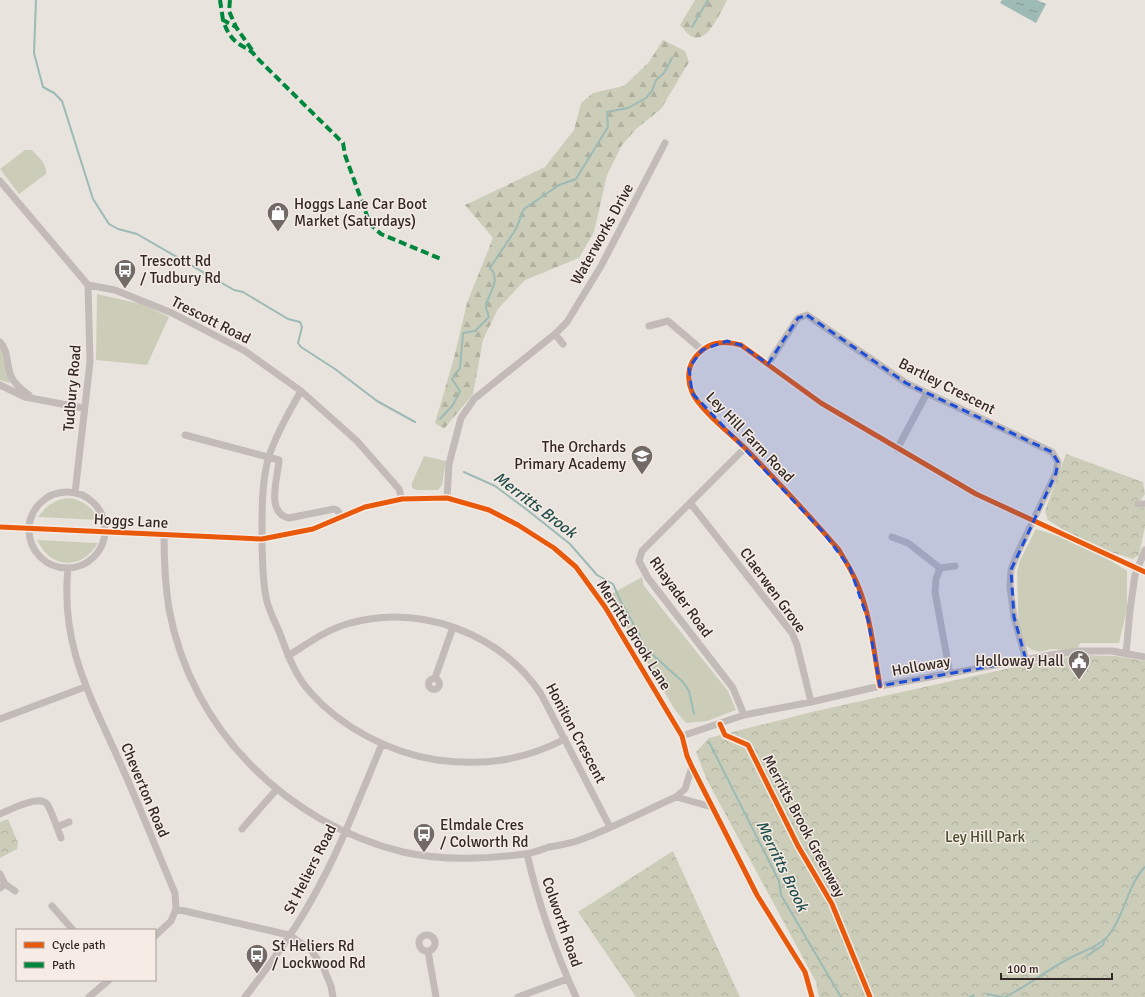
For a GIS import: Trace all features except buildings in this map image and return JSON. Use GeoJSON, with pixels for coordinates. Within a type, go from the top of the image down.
{"type":"FeatureCollection","features":[{"type":"Feature","properties":{"kind":"street","name":"Waterworks Drive"},"geometry":{"type":"LineString","coordinates":[[447,498],[450,464],[461,418],[474,399],[555,334],[567,322],[601,266],[665,143]]}},
{"type":"Feature","properties":{"kind":"street"},"geometry":{"type":"LineString","coordinates":[[0,181],[3,190],[88,285]]}},
{"type":"Feature","properties":{"kind":"street","name":"Trescott Road"},"geometry":{"type":"LineString","coordinates":[[88,285],[115,290],[172,313],[245,351],[301,391],[357,441],[399,489],[402,499]]}},
{"type":"Feature","properties":{"kind":"street","name":"Tudbury Road"},"geometry":{"type":"LineString","coordinates":[[75,493],[83,408],[90,362],[88,285]]}},
{"type":"Feature","properties":{"kind":"street","name":"Bartley Crescent"},"geometry":{"type":"LineString","coordinates":[[768,364],[798,318],[807,315],[906,383],[1052,452],[1058,462],[1056,473],[1011,570],[1010,587],[1014,617],[1026,660]]}},
{"type":"Feature","properties":{"kind":"street"},"geometry":{"type":"LineString","coordinates":[[649,326],[668,321],[702,350],[713,344],[727,341],[741,345],[821,403],[976,494],[1145,572]]}},
{"type":"Feature","properties":{"kind":"street"},"geometry":{"type":"LineString","coordinates":[[555,334],[563,344]]}},
{"type":"Feature","properties":{"kind":"street"},"geometry":{"type":"LineString","coordinates":[[0,342],[4,345],[11,377],[20,388],[34,398]]}},
{"type":"Feature","properties":{"kind":"street","name":"Ley Hill Farm Road"},"geometry":{"type":"LineString","coordinates":[[702,350],[694,357],[689,368],[689,380],[692,393],[710,415],[745,448],[839,550],[860,589],[866,612],[880,686]]}},
{"type":"Feature","properties":{"kind":"street"},"geometry":{"type":"LineString","coordinates":[[0,385],[25,397],[83,408]]}},
{"type":"Feature","properties":{"kind":"street"},"geometry":{"type":"LineString","coordinates":[[301,391],[284,419],[269,457],[262,498],[262,539],[266,598],[288,656],[310,692],[334,715],[382,744],[405,753],[426,758],[472,764],[507,761],[548,748],[565,740]]}},
{"type":"Feature","properties":{"kind":"street"},"geometry":{"type":"LineString","coordinates":[[897,449],[926,393]]}},
{"type":"Feature","properties":{"kind":"street"},"geometry":{"type":"LineString","coordinates":[[185,436],[279,460],[275,501],[276,510],[284,517],[290,518],[334,509],[337,510],[342,517]]}},
{"type":"Feature","properties":{"kind":"street"},"geometry":{"type":"LineString","coordinates":[[691,504],[745,448]]}},
{"type":"Feature","properties":{"kind":"street"},"geometry":{"type":"LineString","coordinates":[[75,493],[85,497],[94,504],[101,515],[105,532],[103,543],[93,558],[79,566],[68,568],[50,564],[40,556],[32,544],[29,527],[35,510],[45,499],[58,494],[75,493]]}},
{"type":"Feature","properties":{"kind":"street","name":"Merritts Brook Lane"},"geometry":{"type":"LineString","coordinates":[[262,539],[314,529],[365,508],[402,499],[447,498],[489,510],[518,525],[554,548],[576,567],[605,607],[682,736],[684,749],[692,767],[757,895],[805,972],[812,997]]}},
{"type":"Feature","properties":{"kind":"street","name":"Claerwen Grove"},"geometry":{"type":"LineString","coordinates":[[691,504],[792,633],[797,645],[811,702]]}},
{"type":"Feature","properties":{"kind":"street","name":"Rhayader Road"},"geometry":{"type":"LineString","coordinates":[[691,504],[642,551],[639,561],[648,578],[733,688],[744,715]]}},
{"type":"Feature","properties":{"kind":"street","name":"Hoggs Lane"},"geometry":{"type":"LineString","coordinates":[[0,527],[29,527],[262,539]]}},
{"type":"Feature","properties":{"kind":"street"},"geometry":{"type":"LineString","coordinates":[[164,534],[164,571],[169,610],[182,657],[200,698],[226,738],[248,764],[276,790],[312,815],[344,832],[403,852],[432,856],[484,858],[527,854],[577,841],[676,796],[685,789],[692,767]]}},
{"type":"Feature","properties":{"kind":"street"},"geometry":{"type":"LineString","coordinates":[[892,537],[908,543],[940,568],[956,566]]}},
{"type":"Feature","properties":{"kind":"street"},"geometry":{"type":"LineString","coordinates":[[1126,654],[1130,610],[1138,569],[1145,550]]}},
{"type":"Feature","properties":{"kind":"street","name":"Cheverton Road"},"geometry":{"type":"LineString","coordinates":[[68,568],[67,607],[70,631],[85,687],[121,765],[176,893],[176,909]]}},
{"type":"Feature","properties":{"kind":"street"},"geometry":{"type":"LineString","coordinates":[[940,568],[936,579],[935,592],[950,674]]}},
{"type":"Feature","properties":{"kind":"street","name":"Honiton Crescent"},"geometry":{"type":"LineString","coordinates":[[288,656],[319,637],[347,624],[401,616],[439,621],[485,641],[509,658],[533,682],[610,827]]}},
{"type":"Feature","properties":{"kind":"street"},"geometry":{"type":"LineString","coordinates":[[435,678],[453,627]]}},
{"type":"Feature","properties":{"kind":"street","name":"Holloway"},"geometry":{"type":"LineString","coordinates":[[682,736],[744,715],[811,702],[880,686],[1026,660],[1079,651],[1112,651],[1145,657]]}},
{"type":"Feature","properties":{"kind":"street"},"geometry":{"type":"LineString","coordinates":[[0,719],[85,687]]}},
{"type":"Feature","properties":{"kind":"street","name":"St Heliers Road"},"geometry":{"type":"LineString","coordinates":[[245,997],[290,935],[312,900],[333,858],[382,744]]}},
{"type":"Feature","properties":{"kind":"street"},"geometry":{"type":"LineString","coordinates":[[242,829],[276,790]]}},
{"type":"Feature","properties":{"kind":"street"},"geometry":{"type":"LineString","coordinates":[[676,796],[712,807]]}},
{"type":"Feature","properties":{"kind":"street"},"geometry":{"type":"LineString","coordinates":[[0,814],[35,800],[42,800],[46,803],[61,838]]}},
{"type":"Feature","properties":{"kind":"street"},"geometry":{"type":"LineString","coordinates":[[57,827],[69,822]]}},
{"type":"Feature","properties":{"kind":"street","name":"Colworth Road"},"geometry":{"type":"LineString","coordinates":[[527,854],[536,894],[557,955],[576,997]]}},
{"type":"Feature","properties":{"kind":"street"},"geometry":{"type":"LineString","coordinates":[[0,874],[2,886],[15,891]]}},
{"type":"Feature","properties":{"kind":"street"},"geometry":{"type":"LineString","coordinates":[[52,906],[72,929]]}},
{"type":"Feature","properties":{"kind":"street"},"geometry":{"type":"LineString","coordinates":[[156,935],[171,921],[176,909],[290,935],[311,950],[324,968],[331,986],[333,997]]}},
{"type":"Feature","properties":{"kind":"street"},"geometry":{"type":"LineString","coordinates":[[428,951],[436,997]]}},
{"type":"Feature","properties":{"kind":"street"},"geometry":{"type":"LineString","coordinates":[[518,997],[568,979]]}},
{"type":"Feature","properties":{"kind":"street"},"geometry":{"type":"LineString","coordinates":[[89,997],[108,981]]}},
{"type":"Feature","properties":{"kind":"highlighted area"},"geometry":{"type":"Polygon","coordinates":[[[807,315],[906,383],[1040,445],[1052,452],[1058,462],[1056,473],[1011,570],[1014,617],[1026,660],[880,686],[868,620],[850,568],[823,532],[692,393],[689,368],[702,350],[727,341],[741,345],[768,364],[798,318],[807,315]]]}},
{"type":"Feature","properties":{"kind":"green space"},"geometry":{"type":"Polygon","coordinates":[[[695,0],[727,0],[713,26],[703,36],[697,38],[691,36],[680,25],[695,0]]]}},
{"type":"Feature","properties":{"kind":"green space"},"geometry":{"type":"Polygon","coordinates":[[[663,40],[685,51],[689,62],[661,109],[636,129],[622,145],[607,175],[594,232],[579,258],[525,280],[498,309],[483,340],[473,394],[444,429],[435,423],[454,358],[467,303],[493,238],[465,205],[545,167],[574,130],[581,103],[593,93],[624,86],[649,62],[663,40]]]}},
{"type":"Feature","properties":{"kind":"green space"},"geometry":{"type":"Polygon","coordinates":[[[25,150],[32,150],[40,158],[44,164],[46,174],[19,194],[0,169],[25,150]]]}},
{"type":"Feature","properties":{"kind":"green space"},"geometry":{"type":"Polygon","coordinates":[[[97,294],[141,304],[169,317],[147,365],[96,360],[97,294]]]}},
{"type":"Feature","properties":{"kind":"green space"},"geometry":{"type":"Polygon","coordinates":[[[0,347],[2,350],[10,383],[0,380],[0,347]]]}},
{"type":"Feature","properties":{"kind":"green space"},"geometry":{"type":"Polygon","coordinates":[[[1066,454],[1143,482],[1145,494],[1141,500],[1136,501],[1136,507],[1145,508],[1145,527],[1139,555],[1133,559],[1085,544],[1048,520],[1045,511],[1066,454]]]}},
{"type":"Feature","properties":{"kind":"green space"},"geometry":{"type":"Polygon","coordinates":[[[424,456],[446,461],[442,485],[438,490],[417,490],[412,488],[412,483],[424,456]]]}},
{"type":"Feature","properties":{"kind":"green space"},"geometry":{"type":"Polygon","coordinates":[[[70,498],[87,505],[99,520],[38,517],[52,503],[70,498]]]}},
{"type":"Feature","properties":{"kind":"green space"},"geometry":{"type":"Polygon","coordinates":[[[1036,529],[1085,544],[1127,571],[1127,609],[1119,643],[1080,643],[1076,651],[1051,649],[1040,652],[1032,650],[1019,640],[1017,572],[1020,560],[1036,529]]]}},
{"type":"Feature","properties":{"kind":"green space"},"geometry":{"type":"Polygon","coordinates":[[[37,540],[98,543],[91,552],[83,558],[75,562],[66,563],[50,557],[43,550],[37,540]]]}},
{"type":"Feature","properties":{"kind":"green space"},"geometry":{"type":"Polygon","coordinates":[[[642,577],[644,586],[728,691],[736,710],[707,721],[686,723],[675,710],[608,596],[642,577]]]}},
{"type":"Feature","properties":{"kind":"green space","name":"Ley Hill Park"},"geometry":{"type":"Polygon","coordinates":[[[1080,655],[1116,656],[1145,661],[1145,997],[819,997],[816,982],[707,780],[696,752],[709,738],[816,711],[1028,664],[1080,655]]]}},
{"type":"Feature","properties":{"kind":"green space"},"geometry":{"type":"Polygon","coordinates":[[[8,819],[18,843],[17,849],[0,858],[0,822],[8,819]]]}},
{"type":"Feature","properties":{"kind":"green space"},"geometry":{"type":"Polygon","coordinates":[[[673,851],[740,997],[636,997],[578,912],[673,851]]]}},
{"type":"Feature","properties":{"kind":"water"},"geometry":{"type":"Polygon","coordinates":[[[1002,0],[1037,0],[1046,4],[1036,23],[1000,3],[1002,0]]]}},
{"type":"Feature","properties":{"kind":"waterway"},"geometry":{"type":"LineString","coordinates":[[36,0],[34,53],[43,87],[54,93],[62,101],[93,199],[109,224],[118,229],[137,234],[234,290],[243,292],[288,319],[300,322],[302,327],[298,343],[301,347],[335,369],[377,401],[415,422]]}},
{"type":"Feature","properties":{"kind":"waterway"},"geometry":{"type":"LineString","coordinates":[[692,27],[708,0]]}},
{"type":"Feature","properties":{"kind":"waterway"},"geometry":{"type":"LineString","coordinates":[[440,419],[453,405],[460,391],[452,379],[460,368],[463,333],[475,331],[489,317],[486,304],[495,281],[495,276],[490,268],[516,229],[524,209],[559,185],[576,179],[608,127],[607,112],[628,108],[646,98],[652,91],[656,80],[664,73],[672,58]]}},
{"type":"Feature","properties":{"kind":"waterway","name":"Merritts Brook"},"geometry":{"type":"LineString","coordinates":[[464,472],[495,486],[526,509],[570,544],[597,575],[613,584],[621,602],[639,634],[642,645],[683,682],[689,691],[694,714]]}},
{"type":"Feature","properties":{"kind":"waterway","name":"Merritts Brook"},"geometry":{"type":"LineString","coordinates":[[709,742],[779,881],[781,895],[841,997]]}},
{"type":"Feature","properties":{"kind":"waterway"},"geometry":{"type":"LineString","coordinates":[[1005,997],[1052,968],[1097,945],[1107,937],[1116,924],[1135,881],[1145,867]]}},
{"type":"Feature","properties":{"kind":"waterway"},"geometry":{"type":"LineString","coordinates":[[1087,956],[1103,945],[1105,939]]}},
{"type":"Feature","properties":{"kind":"waterway"},"geometry":{"type":"LineString","coordinates":[[987,994],[1002,997]]}},
{"type":"Feature","properties":{"kind":"waterway"},"geometry":{"type":"LineString","coordinates":[[970,997],[974,995]]}},
{"type":"Feature","properties":{"kind":"marked path"},"geometry":{"type":"LineString","coordinates":[[220,0],[223,20]]}},
{"type":"Feature","properties":{"kind":"marked path"},"geometry":{"type":"LineString","coordinates":[[230,0],[229,11],[236,27]]}},
{"type":"Feature","properties":{"kind":"marked path"},"geometry":{"type":"LineString","coordinates":[[252,50],[236,27],[223,20],[233,39],[252,52],[343,143],[345,155],[370,224],[381,234],[441,259]]}},
{"type":"Feature","properties":{"kind":"cycle path"},"geometry":{"type":"LineString","coordinates":[[880,686],[869,624],[863,600],[855,578],[839,550],[758,461],[708,414],[692,392],[689,381],[690,366],[695,357],[708,346],[718,343],[741,345],[821,403],[976,494],[1145,572]]}},
{"type":"Feature","properties":{"kind":"cycle path"},"geometry":{"type":"LineString","coordinates":[[0,527],[262,539],[313,529],[365,507],[402,499],[447,498],[489,510],[518,525],[554,548],[576,567],[605,607],[682,736],[687,756],[692,767],[757,895],[805,972],[812,997]]}},
{"type":"Feature","properties":{"kind":"cycle path","name":"Merritts Brook Greenway"},"geometry":{"type":"LineString","coordinates":[[720,724],[725,735],[748,745],[798,846],[832,904],[870,997]]}},
{"type":"Feature","properties":{"kind":"place","name":"Hoggs Lane Car Boot Market (Saturdays)"},"geometry":{"type":"Point","coordinates":[278,232]}},
{"type":"Feature","properties":{"kind":"place","name":"Trescott Rd / Tudbury Rd"},"geometry":{"type":"Point","coordinates":[125,290]}},
{"type":"Feature","properties":{"kind":"place","name":"The Orchards Primary Academy"},"geometry":{"type":"Point","coordinates":[642,476]}},
{"type":"Feature","properties":{"kind":"place","name":"Holloway Hall"},"geometry":{"type":"Point","coordinates":[1079,680]}},
{"type":"Feature","properties":{"kind":"place","name":"Elmdale Cres / Colworth Rd"},"geometry":{"type":"Point","coordinates":[424,854]}},
{"type":"Feature","properties":{"kind":"place","name":"St Heliers Rd / Lockwood Rd"},"geometry":{"type":"Point","coordinates":[257,974]}}]}
